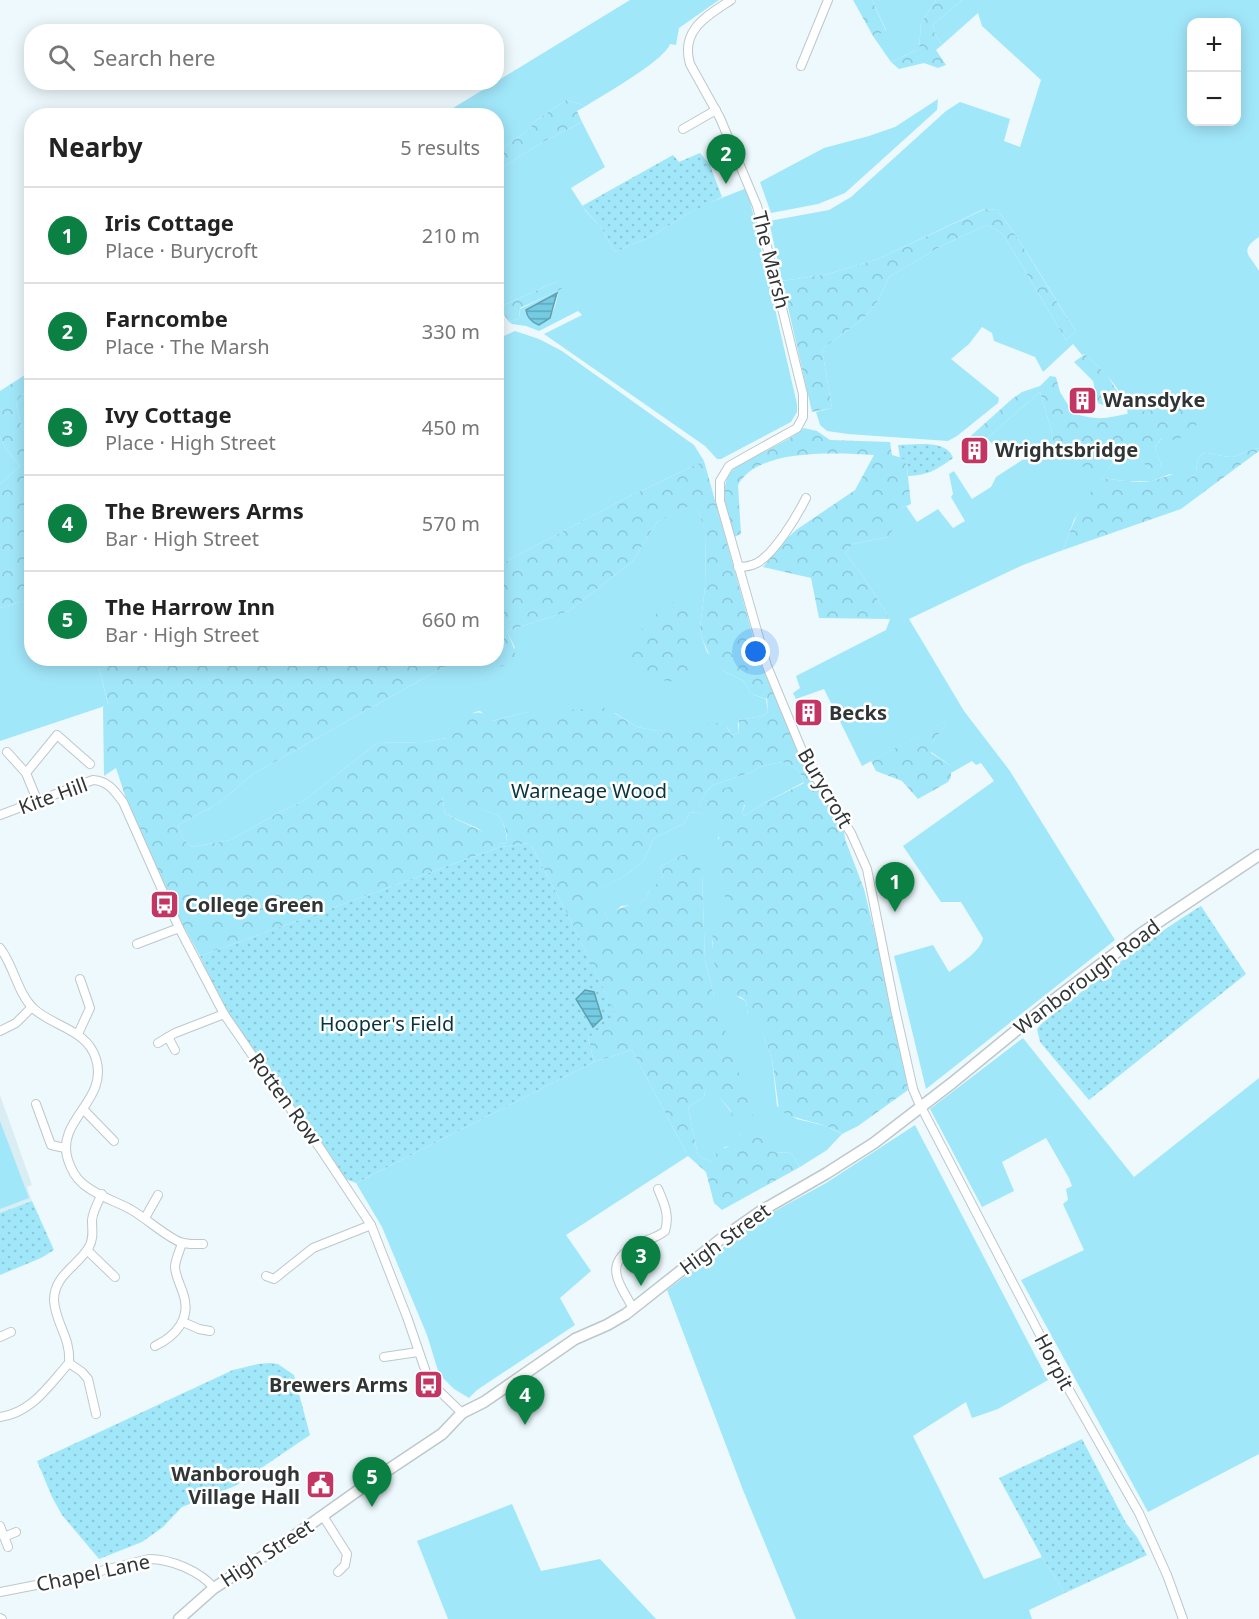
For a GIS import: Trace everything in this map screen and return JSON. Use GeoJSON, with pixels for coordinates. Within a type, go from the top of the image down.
{"type":"FeatureCollection","features":[{"type":"Feature","properties":{"kind":"street","name":"The Marsh"},"geometry":{"type":"LineString","coordinates":[[723,473],[735,462],[792,432],[801,423],[804,402],[759,212],[716,110],[690,64],[687,48],[690,36],[697,26],[731,0]]}},
{"type":"Feature","properties":{"kind":"street"},"geometry":{"type":"LineString","coordinates":[[801,66],[828,0]]}},
{"type":"Feature","properties":{"kind":"street"},"geometry":{"type":"LineString","coordinates":[[683,129],[716,110]]}},
{"type":"Feature","properties":{"kind":"street","name":"Burycroft"},"geometry":{"type":"LineString","coordinates":[[723,473],[719,486],[720,501],[764,657],[808,765],[851,833],[867,869],[910,1077],[921,1107]]}},
{"type":"Feature","properties":{"kind":"street"},"geometry":{"type":"LineString","coordinates":[[738,567],[753,565],[761,560],[791,526],[806,498]]}},
{"type":"Feature","properties":{"kind":"street"},"geometry":{"type":"LineString","coordinates":[[26,773],[57,735],[90,764]]}},
{"type":"Feature","properties":{"kind":"street"},"geometry":{"type":"LineString","coordinates":[[8,752],[26,773],[37,800]]}},
{"type":"Feature","properties":{"kind":"street","name":"Kite Hill"},"geometry":{"type":"LineString","coordinates":[[0,815],[93,780],[106,783]]}},
{"type":"Feature","properties":{"kind":"street","name":"Rotten Row"},"geometry":{"type":"LineString","coordinates":[[106,783],[123,802],[179,928],[224,1014],[274,1087],[320,1148],[371,1225],[429,1381],[462,1413]]}},
{"type":"Feature","properties":{"kind":"street","name":"Wanborough Road"},"geometry":{"type":"LineString","coordinates":[[921,1107],[1051,1002],[1142,933],[1259,855]]}},
{"type":"Feature","properties":{"kind":"street"},"geometry":{"type":"LineString","coordinates":[[137,944],[179,928]]}},
{"type":"Feature","properties":{"kind":"street"},"geometry":{"type":"LineString","coordinates":[[0,948],[32,1007],[78,1035],[94,1053],[99,1075],[96,1087],[70,1130],[65,1148],[76,1177],[86,1186],[146,1218],[183,1243],[203,1244]]}},
{"type":"Feature","properties":{"kind":"street"},"geometry":{"type":"LineString","coordinates":[[78,1035],[90,1008],[80,979]]}},
{"type":"Feature","properties":{"kind":"street"},"geometry":{"type":"LineString","coordinates":[[0,1031],[16,1023],[32,1007]]}},
{"type":"Feature","properties":{"kind":"street"},"geometry":{"type":"LineString","coordinates":[[158,1042],[224,1014]]}},
{"type":"Feature","properties":{"kind":"street"},"geometry":{"type":"LineString","coordinates":[[168,1037],[175,1050]]}},
{"type":"Feature","properties":{"kind":"street"},"geometry":{"type":"LineString","coordinates":[[36,1104],[51,1145],[65,1148]]}},
{"type":"Feature","properties":{"kind":"street","name":"High Street"},"geometry":{"type":"LineString","coordinates":[[179,1619],[214,1588],[442,1434],[462,1413],[484,1402],[569,1343],[616,1320],[761,1211],[861,1151],[921,1107]]}},
{"type":"Feature","properties":{"kind":"street","name":"Horpit"},"geometry":{"type":"LineString","coordinates":[[921,1107],[1064,1381],[1139,1513],[1167,1575],[1183,1619]]}},
{"type":"Feature","properties":{"kind":"street"},"geometry":{"type":"LineString","coordinates":[[83,1109],[114,1141]]}},
{"type":"Feature","properties":{"kind":"street"},"geometry":{"type":"LineString","coordinates":[[633,1308],[618,1280],[615,1269],[621,1256],[629,1249],[665,1230],[667,1221],[665,1206],[658,1189]]}},
{"type":"Feature","properties":{"kind":"street"},"geometry":{"type":"LineString","coordinates":[[0,1417],[18,1412],[38,1399],[69,1363],[69,1346],[56,1312],[54,1296],[60,1279],[87,1250],[93,1236],[93,1214],[102,1194]]}},
{"type":"Feature","properties":{"kind":"street"},"geometry":{"type":"LineString","coordinates":[[146,1218],[158,1195]]}},
{"type":"Feature","properties":{"kind":"street"},"geometry":{"type":"LineString","coordinates":[[266,1276],[274,1279],[313,1248],[371,1225]]}},
{"type":"Feature","properties":{"kind":"street"},"geometry":{"type":"LineString","coordinates":[[155,1346],[172,1335],[183,1322],[186,1304],[175,1269],[183,1243]]}},
{"type":"Feature","properties":{"kind":"street"},"geometry":{"type":"LineString","coordinates":[[87,1250],[115,1277]]}},
{"type":"Feature","properties":{"kind":"street"},"geometry":{"type":"LineString","coordinates":[[183,1322],[210,1331]]}},
{"type":"Feature","properties":{"kind":"street"},"geometry":{"type":"LineString","coordinates":[[0,1336],[11,1332]]}},
{"type":"Feature","properties":{"kind":"street"},"geometry":{"type":"LineString","coordinates":[[384,1357],[418,1352]]}},
{"type":"Feature","properties":{"kind":"street"},"geometry":{"type":"LineString","coordinates":[[69,1363],[88,1379],[96,1414]]}},
{"type":"Feature","properties":{"kind":"street"},"geometry":{"type":"LineString","coordinates":[[323,1516],[346,1554],[345,1565],[338,1572]]}},
{"type":"Feature","properties":{"kind":"street"},"geometry":{"type":"LineString","coordinates":[[0,1526],[8,1547]]}},
{"type":"Feature","properties":{"kind":"street"},"geometry":{"type":"LineString","coordinates":[[4,1537],[16,1532]]}},
{"type":"Feature","properties":{"kind":"street","name":"Chapel Lane"},"geometry":{"type":"LineString","coordinates":[[0,1592],[72,1578],[149,1559],[161,1559],[180,1566],[207,1580],[214,1588]]}},
{"type":"Feature","properties":{"kind":"shaded area"},"geometry":{"type":"Polygon","coordinates":[[[557,293],[550,318],[539,325],[534,323],[526,310],[557,293]]]}},
{"type":"Feature","properties":{"kind":"shaded area"},"geometry":{"type":"Polygon","coordinates":[[[585,990],[594,992],[602,1018],[593,1027],[576,999],[585,990]]]}},
{"type":"Feature","properties":{"kind":"shaded area"},"geometry":{"type":"Polygon","coordinates":[[[0,1095],[32,1185],[27,1187],[32,1201],[0,1213],[0,1095]]]}},
{"type":"Feature","properties":{"kind":"green space"},"geometry":{"type":"Polygon","coordinates":[[[630,0],[719,0],[679,28],[676,45],[670,44],[657,59],[632,77],[586,106],[566,100],[534,122],[530,129],[504,147],[504,108],[453,108],[483,90],[504,90],[504,77],[630,0]]]}},
{"type":"Feature","properties":{"kind":"green space"},"geometry":{"type":"Polygon","coordinates":[[[853,0],[872,0],[886,31],[873,36],[853,0]]]}},
{"type":"Feature","properties":{"kind":"green space"},"geometry":{"type":"Polygon","coordinates":[[[872,0],[936,0],[921,23],[919,49],[891,62],[873,36],[886,30],[872,0]]]}},
{"type":"Feature","properties":{"kind":"green space"},"geometry":{"type":"Polygon","coordinates":[[[936,0],[962,0],[933,25],[935,34],[942,45],[936,50],[946,65],[938,68],[924,63],[899,69],[891,62],[919,49],[921,23],[936,0]]]}},
{"type":"Feature","properties":{"kind":"green space"},"geometry":{"type":"Polygon","coordinates":[[[962,0],[1259,0],[1259,237],[1247,250],[1259,271],[1259,448],[1232,457],[1203,454],[1197,464],[1196,474],[1188,479],[1170,474],[1152,481],[1102,478],[1074,520],[1063,550],[1023,565],[909,619],[964,711],[1010,771],[1115,940],[926,1089],[894,956],[933,945],[949,972],[978,948],[983,938],[961,902],[941,902],[903,846],[994,781],[981,763],[976,765],[972,761],[951,773],[951,766],[931,752],[931,744],[950,719],[862,766],[824,689],[796,699],[793,693],[800,688],[796,676],[886,630],[890,619],[863,576],[845,553],[853,544],[888,537],[902,508],[906,506],[917,522],[938,509],[953,528],[965,521],[951,497],[953,494],[949,474],[954,471],[972,499],[991,487],[996,477],[1033,453],[1027,444],[1009,454],[1002,455],[987,438],[1040,392],[1055,450],[1108,469],[1120,453],[1133,451],[1149,469],[1162,468],[1155,447],[1186,408],[1128,415],[1122,397],[1112,381],[1073,344],[1043,372],[1035,357],[994,341],[992,333],[982,327],[969,344],[951,359],[999,398],[998,403],[957,436],[948,441],[848,434],[827,431],[820,425],[816,412],[832,408],[822,349],[863,319],[878,301],[889,277],[943,245],[987,225],[1003,234],[1066,340],[1076,331],[997,210],[984,209],[878,259],[828,274],[782,281],[769,221],[829,210],[851,197],[946,111],[960,102],[1010,119],[1004,141],[1020,147],[1041,80],[982,26],[978,13],[942,45],[935,34],[933,25],[962,0]]]}},
{"type":"Feature","properties":{"kind":"green space"},"geometry":{"type":"Polygon","coordinates":[[[938,99],[937,110],[845,193],[818,204],[771,213],[760,182],[824,148],[895,127],[938,99]]]}},
{"type":"Feature","properties":{"kind":"green space"},"geometry":{"type":"Polygon","coordinates":[[[566,100],[586,106],[577,111],[582,122],[541,143],[504,167],[504,147],[530,129],[534,122],[566,100]]]}},
{"type":"Feature","properties":{"kind":"green space"},"geometry":{"type":"Polygon","coordinates":[[[582,122],[605,167],[571,188],[585,210],[602,229],[615,252],[652,236],[706,204],[747,188],[797,404],[797,412],[791,422],[717,459],[705,446],[544,334],[582,315],[578,311],[539,331],[509,322],[519,319],[520,309],[561,289],[556,282],[504,305],[504,167],[541,143],[582,122]],[[558,294],[526,310],[543,322],[552,314],[558,294]]]}},
{"type":"Feature","properties":{"kind":"green space"},"geometry":{"type":"Polygon","coordinates":[[[700,153],[710,165],[722,197],[687,214],[652,236],[615,252],[602,229],[582,206],[673,155],[679,162],[700,153]]]}},
{"type":"Feature","properties":{"kind":"green space"},"geometry":{"type":"Polygon","coordinates":[[[985,209],[997,210],[1076,331],[1066,340],[1003,234],[987,225],[943,245],[889,277],[878,301],[863,319],[822,349],[832,408],[812,412],[782,281],[828,274],[878,259],[985,209]]]}},
{"type":"Feature","properties":{"kind":"green space"},"geometry":{"type":"Polygon","coordinates":[[[556,282],[562,289],[520,308],[519,319],[509,322],[504,314],[504,305],[556,282]]]}},
{"type":"Feature","properties":{"kind":"green space"},"geometry":{"type":"Polygon","coordinates":[[[515,331],[539,339],[562,351],[694,445],[704,461],[628,497],[504,562],[504,336],[515,331]]]}},
{"type":"Feature","properties":{"kind":"green space"},"geometry":{"type":"Polygon","coordinates":[[[1085,354],[1107,375],[1124,402],[1105,406],[1098,403],[1093,381],[1074,362],[1085,354]]]}},
{"type":"Feature","properties":{"kind":"green space"},"geometry":{"type":"Polygon","coordinates":[[[24,376],[24,394],[16,404],[24,430],[24,601],[0,608],[0,484],[20,466],[6,449],[0,437],[0,391],[24,376]]]}},
{"type":"Feature","properties":{"kind":"green space"},"geometry":{"type":"Polygon","coordinates":[[[1050,376],[1056,377],[1060,392],[1073,413],[1099,418],[1144,411],[1186,408],[1197,416],[1196,428],[1177,440],[1161,439],[1155,447],[1162,468],[1160,472],[1149,469],[1132,451],[1120,453],[1108,469],[1086,468],[1055,450],[1040,392],[987,438],[970,444],[964,442],[1012,399],[1022,392],[1040,386],[1050,376]]]}},
{"type":"Feature","properties":{"kind":"green space"},"geometry":{"type":"Polygon","coordinates":[[[24,394],[24,430],[16,404],[24,394]]]}},
{"type":"Feature","properties":{"kind":"green space"},"geometry":{"type":"Polygon","coordinates":[[[804,428],[817,431],[830,440],[890,442],[892,455],[906,459],[911,504],[902,508],[901,517],[888,537],[853,544],[845,553],[863,576],[890,619],[819,618],[811,578],[763,567],[796,530],[855,490],[874,455],[800,455],[780,458],[763,464],[748,473],[738,485],[741,534],[734,537],[725,496],[729,474],[749,458],[784,441],[804,428]]]}},
{"type":"Feature","properties":{"kind":"green space"},"geometry":{"type":"Polygon","coordinates":[[[0,437],[6,449],[20,466],[0,484],[0,437]]]}},
{"type":"Feature","properties":{"kind":"green space"},"geometry":{"type":"Polygon","coordinates":[[[929,444],[944,448],[953,458],[932,471],[908,476],[906,460],[900,458],[898,445],[929,444]]]}},
{"type":"Feature","properties":{"kind":"green space"},"geometry":{"type":"Polygon","coordinates":[[[1259,448],[1259,451],[1181,509],[1063,550],[1084,503],[1102,478],[1145,482],[1180,473],[1188,479],[1196,474],[1197,464],[1203,454],[1232,457],[1259,448]]]}},
{"type":"Feature","properties":{"kind":"green space","name":"Warneage Wood"},"geometry":{"type":"Polygon","coordinates":[[[704,461],[759,658],[808,773],[844,831],[864,889],[894,1012],[908,1090],[858,1126],[842,1134],[827,1126],[794,1117],[779,1110],[772,1059],[762,1032],[752,1024],[746,1001],[741,997],[723,995],[720,988],[715,968],[713,935],[717,915],[725,897],[717,844],[720,835],[727,827],[721,822],[713,826],[704,820],[703,815],[696,812],[689,813],[685,823],[654,838],[643,862],[623,877],[594,893],[608,919],[617,910],[645,900],[650,890],[663,878],[660,867],[685,853],[696,856],[702,875],[705,960],[714,996],[753,1116],[750,1120],[733,1124],[731,1111],[713,1089],[705,1091],[704,1097],[688,1107],[698,1156],[711,1162],[718,1151],[732,1145],[742,1132],[752,1132],[760,1137],[773,1152],[791,1153],[800,1167],[722,1210],[714,1203],[706,1172],[688,1156],[632,1050],[594,1062],[588,1038],[616,1016],[569,917],[530,843],[500,847],[200,956],[132,817],[116,768],[104,776],[103,707],[108,704],[99,666],[446,666],[253,774],[219,803],[178,825],[183,839],[192,847],[230,840],[302,802],[377,743],[424,742],[447,738],[447,730],[470,714],[481,713],[492,721],[527,712],[606,708],[637,727],[658,731],[724,722],[731,735],[739,733],[739,720],[763,716],[768,712],[767,699],[751,694],[744,681],[724,671],[712,661],[702,638],[700,628],[705,587],[706,533],[693,504],[657,522],[633,561],[569,611],[507,631],[515,659],[513,663],[504,666],[504,562],[628,497],[704,461]],[[782,762],[759,767],[752,772],[713,785],[699,804],[703,809],[708,800],[717,793],[727,787],[738,786],[744,799],[742,813],[744,816],[804,783],[801,774],[782,762]],[[442,797],[445,814],[492,836],[500,844],[507,843],[505,828],[497,815],[442,797]]]}},
{"type":"Feature","properties":{"kind":"green space"},"geometry":{"type":"Polygon","coordinates":[[[693,503],[700,516],[706,532],[705,587],[700,628],[707,652],[724,671],[744,681],[751,694],[766,699],[768,712],[763,716],[739,720],[739,733],[731,735],[727,727],[658,731],[637,727],[615,713],[527,712],[492,721],[480,711],[447,730],[447,738],[424,742],[377,743],[302,802],[230,840],[192,847],[183,839],[178,825],[219,803],[253,774],[446,666],[504,666],[504,655],[515,648],[507,631],[569,611],[633,561],[657,522],[693,503]]]}},
{"type":"Feature","properties":{"kind":"green space"},"geometry":{"type":"Polygon","coordinates":[[[682,598],[690,617],[691,628],[686,683],[651,679],[638,674],[628,660],[634,641],[656,615],[682,598]]]}},
{"type":"Feature","properties":{"kind":"green space"},"geometry":{"type":"Polygon","coordinates":[[[24,601],[24,666],[99,666],[108,705],[0,741],[0,608],[24,601]]]}},
{"type":"Feature","properties":{"kind":"green space"},"geometry":{"type":"Polygon","coordinates":[[[951,718],[931,744],[931,753],[951,766],[951,777],[948,782],[918,799],[902,781],[876,771],[871,761],[951,718]]]}},
{"type":"Feature","properties":{"kind":"green space"},"geometry":{"type":"Polygon","coordinates":[[[782,762],[796,769],[804,782],[744,816],[742,813],[745,805],[703,810],[699,804],[713,785],[752,772],[759,767],[782,762]]]}},
{"type":"Feature","properties":{"kind":"green space"},"geometry":{"type":"Polygon","coordinates":[[[442,796],[497,815],[505,828],[507,843],[500,844],[477,828],[445,814],[442,796]]]}},
{"type":"Feature","properties":{"kind":"green space"},"geometry":{"type":"Polygon","coordinates":[[[696,812],[728,827],[718,838],[725,901],[718,914],[712,943],[716,966],[736,996],[746,1001],[748,1015],[762,1032],[772,1059],[777,1106],[797,1119],[826,1126],[842,1134],[827,1150],[800,1167],[791,1153],[773,1152],[742,1132],[732,1146],[725,1147],[711,1162],[698,1156],[688,1107],[704,1097],[705,1091],[713,1088],[731,1112],[714,996],[705,960],[702,875],[685,853],[660,867],[662,881],[650,890],[645,900],[635,905],[621,906],[608,919],[593,893],[623,877],[643,862],[654,838],[685,823],[689,813],[696,812]]]}},
{"type":"Feature","properties":{"kind":"green space","name":"Hooper's Field"},"geometry":{"type":"Polygon","coordinates":[[[530,843],[617,1017],[588,1038],[594,1062],[356,1183],[340,1177],[224,1014],[200,956],[500,847],[530,843]]]}},
{"type":"Feature","properties":{"kind":"green space"},"geometry":{"type":"Polygon","coordinates":[[[1201,906],[1246,974],[1089,1100],[1040,1042],[1037,1029],[1120,962],[1201,906]]]}},
{"type":"Feature","properties":{"kind":"green space"},"geometry":{"type":"Polygon","coordinates":[[[1023,1038],[1134,1177],[1259,1078],[1259,1454],[1148,1512],[1021,1280],[1084,1250],[1063,1204],[1068,1200],[1066,1189],[1072,1186],[1069,1178],[1046,1138],[1002,1162],[1014,1191],[982,1207],[930,1109],[1023,1038]]]}},
{"type":"Feature","properties":{"kind":"green space"},"geometry":{"type":"Polygon","coordinates":[[[632,1050],[688,1156],[566,1235],[591,1271],[560,1298],[575,1325],[477,1390],[469,1398],[454,1389],[439,1374],[427,1335],[382,1227],[356,1183],[594,1062],[632,1050]]]}},
{"type":"Feature","properties":{"kind":"green space"},"geometry":{"type":"Polygon","coordinates":[[[0,1121],[29,1198],[0,1209],[0,1121]]]}},
{"type":"Feature","properties":{"kind":"green space"},"geometry":{"type":"Polygon","coordinates":[[[915,1125],[1048,1380],[998,1409],[972,1418],[966,1402],[913,1436],[984,1579],[1042,1557],[1065,1593],[1029,1610],[1032,1619],[796,1619],[743,1490],[667,1290],[764,1217],[826,1183],[915,1125]]]}},
{"type":"Feature","properties":{"kind":"green space"},"geometry":{"type":"Polygon","coordinates":[[[32,1201],[54,1250],[0,1275],[0,1213],[32,1201]]]}},
{"type":"Feature","properties":{"kind":"green space"},"geometry":{"type":"Polygon","coordinates":[[[270,1363],[278,1364],[294,1375],[310,1435],[235,1486],[182,1507],[163,1527],[142,1542],[99,1559],[62,1515],[37,1461],[233,1370],[270,1363]]]}},
{"type":"Feature","properties":{"kind":"green space"},"geometry":{"type":"Polygon","coordinates":[[[1082,1439],[1126,1523],[1147,1555],[1065,1593],[1042,1557],[999,1478],[1082,1439]]]}},
{"type":"Feature","properties":{"kind":"green space"},"geometry":{"type":"Polygon","coordinates":[[[512,1504],[541,1571],[600,1559],[656,1619],[448,1619],[417,1541],[512,1504]]]}},
{"type":"Feature","properties":{"kind":"place","name":"Farncombe"},"geometry":{"type":"Point","coordinates":[726,184]}},
{"type":"Feature","properties":{"kind":"place","name":"Wansdyke"},"geometry":{"type":"Point","coordinates":[1082,400]}},
{"type":"Feature","properties":{"kind":"place","name":"Wrightsbridge"},"geometry":{"type":"Point","coordinates":[974,450]}},
{"type":"Feature","properties":{"kind":"place","name":"Becks"},"geometry":{"type":"Point","coordinates":[808,713]}},
{"type":"Feature","properties":{"kind":"place","name":"College Green"},"geometry":{"type":"Point","coordinates":[164,905]}},
{"type":"Feature","properties":{"kind":"place","name":"Iris Cottage"},"geometry":{"type":"Point","coordinates":[895,912]}},
{"type":"Feature","properties":{"kind":"place","name":"Ivy Cottage"},"geometry":{"type":"Point","coordinates":[641,1286]}},
{"type":"Feature","properties":{"kind":"place","name":"Brewers Arms"},"geometry":{"type":"Point","coordinates":[429,1385]}},
{"type":"Feature","properties":{"kind":"place","name":"The Brewers Arms"},"geometry":{"type":"Point","coordinates":[525,1425]}},
{"type":"Feature","properties":{"kind":"place","name":"Wanborough Village Hall"},"geometry":{"type":"Point","coordinates":[321,1485]}},
{"type":"Feature","properties":{"kind":"place","name":"The Harrow Inn"},"geometry":{"type":"Point","coordinates":[372,1507]}}]}
